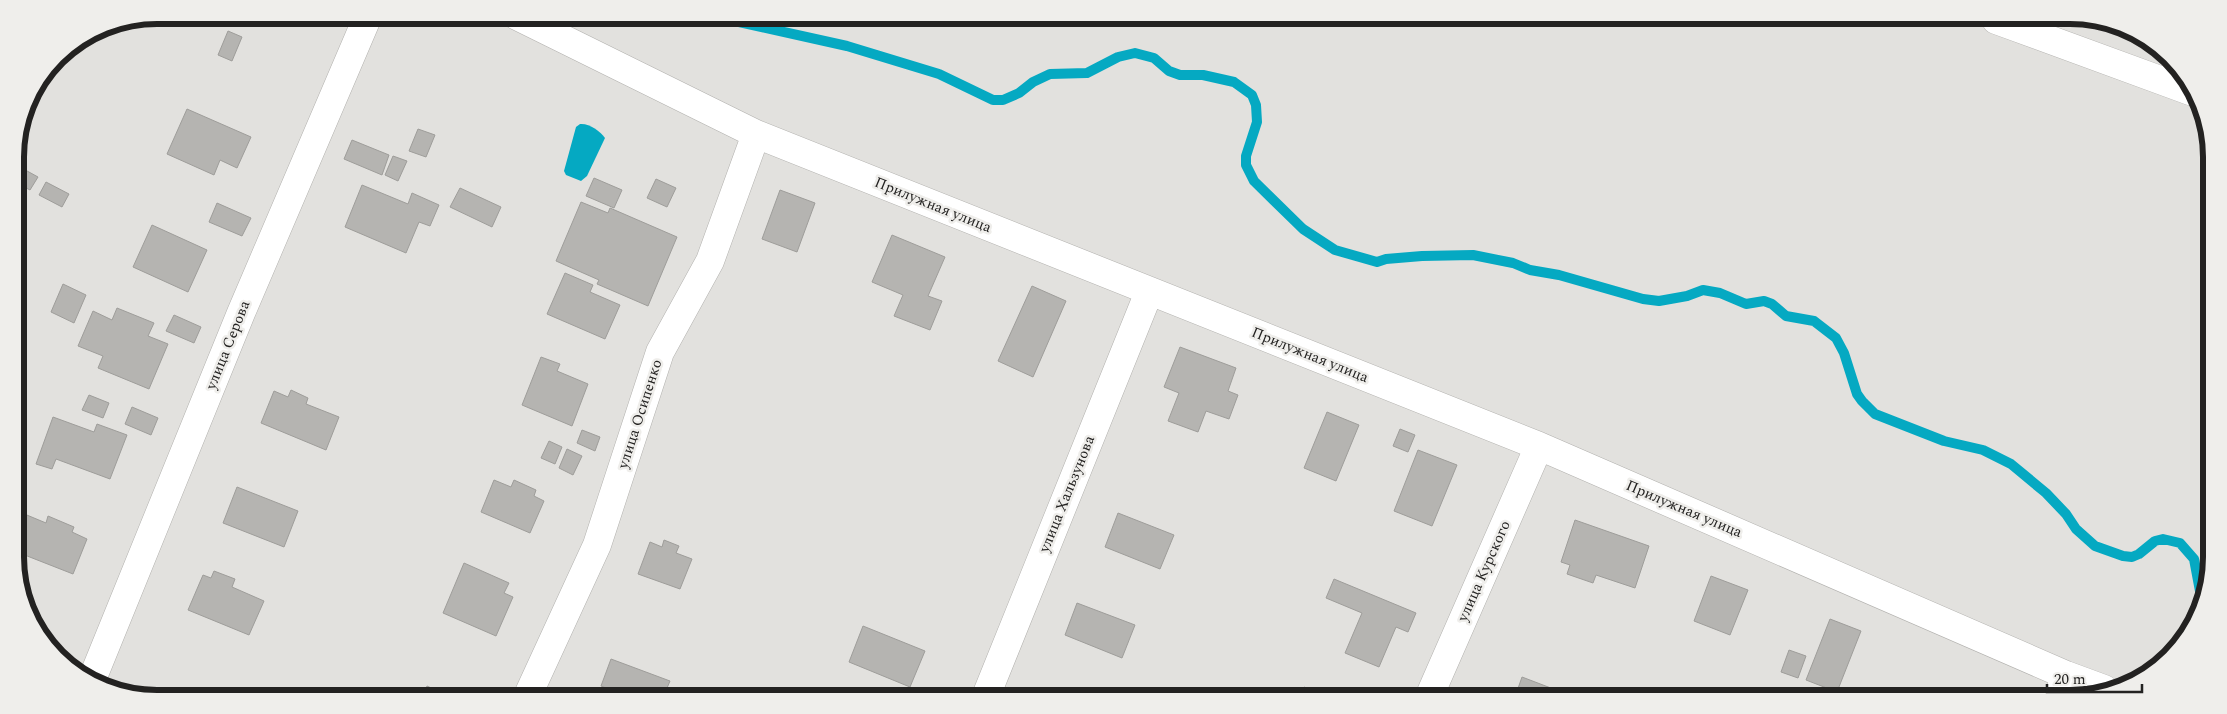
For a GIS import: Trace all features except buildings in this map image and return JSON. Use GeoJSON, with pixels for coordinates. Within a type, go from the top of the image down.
{"type":"FeatureCollection","features":[{"type":"Feature","properties":{"kind":"street","name":"улица Серова"},"geometry":{"type":"LineString","coordinates":[[94,674],[241,313],[365,24]]}},
{"type":"Feature","properties":{"kind":"street","name":"Прилужная улица"},"geometry":{"type":"LineString","coordinates":[[533,24],[756,134],[1539,446],[2062,687],[2092,688]]}},
{"type":"Feature","properties":{"kind":"street"},"geometry":{"type":"LineString","coordinates":[[2007,24],[2184,89]]}},
{"type":"Feature","properties":{"kind":"street","name":"улица Осипенко"},"geometry":{"type":"LineString","coordinates":[[530,690],[597,544],[660,352],[710,261],[756,134]]}},
{"type":"Feature","properties":{"kind":"street","name":"улица Хальзунова"},"geometry":{"type":"LineString","coordinates":[[988,690],[1149,292]]}},
{"type":"Feature","properties":{"kind":"street","name":"улица Курского"},"geometry":{"type":"LineString","coordinates":[[1432,690],[1539,446]]}},
{"type":"Feature","properties":{"kind":"water"},"geometry":{"type":"Polygon","coordinates":[[[580,124],[594,128],[605,138],[587,176],[581,181],[566,175],[564,171],[576,127],[580,124]]]}},
{"type":"Feature","properties":{"kind":"waterway"},"geometry":{"type":"LineString","coordinates":[[748,24],[847,46],[939,74],[993,100],[1003,100],[1019,93],[1033,82],[1050,74],[1087,73],[1118,57],[1135,53],[1154,58],[1169,71],[1180,75],[1203,75],[1234,82],[1252,95],[1256,105],[1257,122],[1246,156],[1246,165],[1254,181],[1303,229],[1335,250],[1377,262],[1386,259],[1422,256],[1473,255],[1513,263],[1530,270],[1559,275],[1643,299],[1659,301],[1687,296],[1703,290],[1720,293],[1746,304],[1764,301],[1772,304],[1786,316],[1814,321],[1836,338],[1844,353],[1857,394],[1875,414],[1944,441],[1983,450],[2011,464],[2046,493],[2066,514],[2076,529],[2095,546],[2123,556],[2132,557],[2139,554],[2155,541],[2163,539],[2180,543],[2194,559],[2199,588]]}}]}
